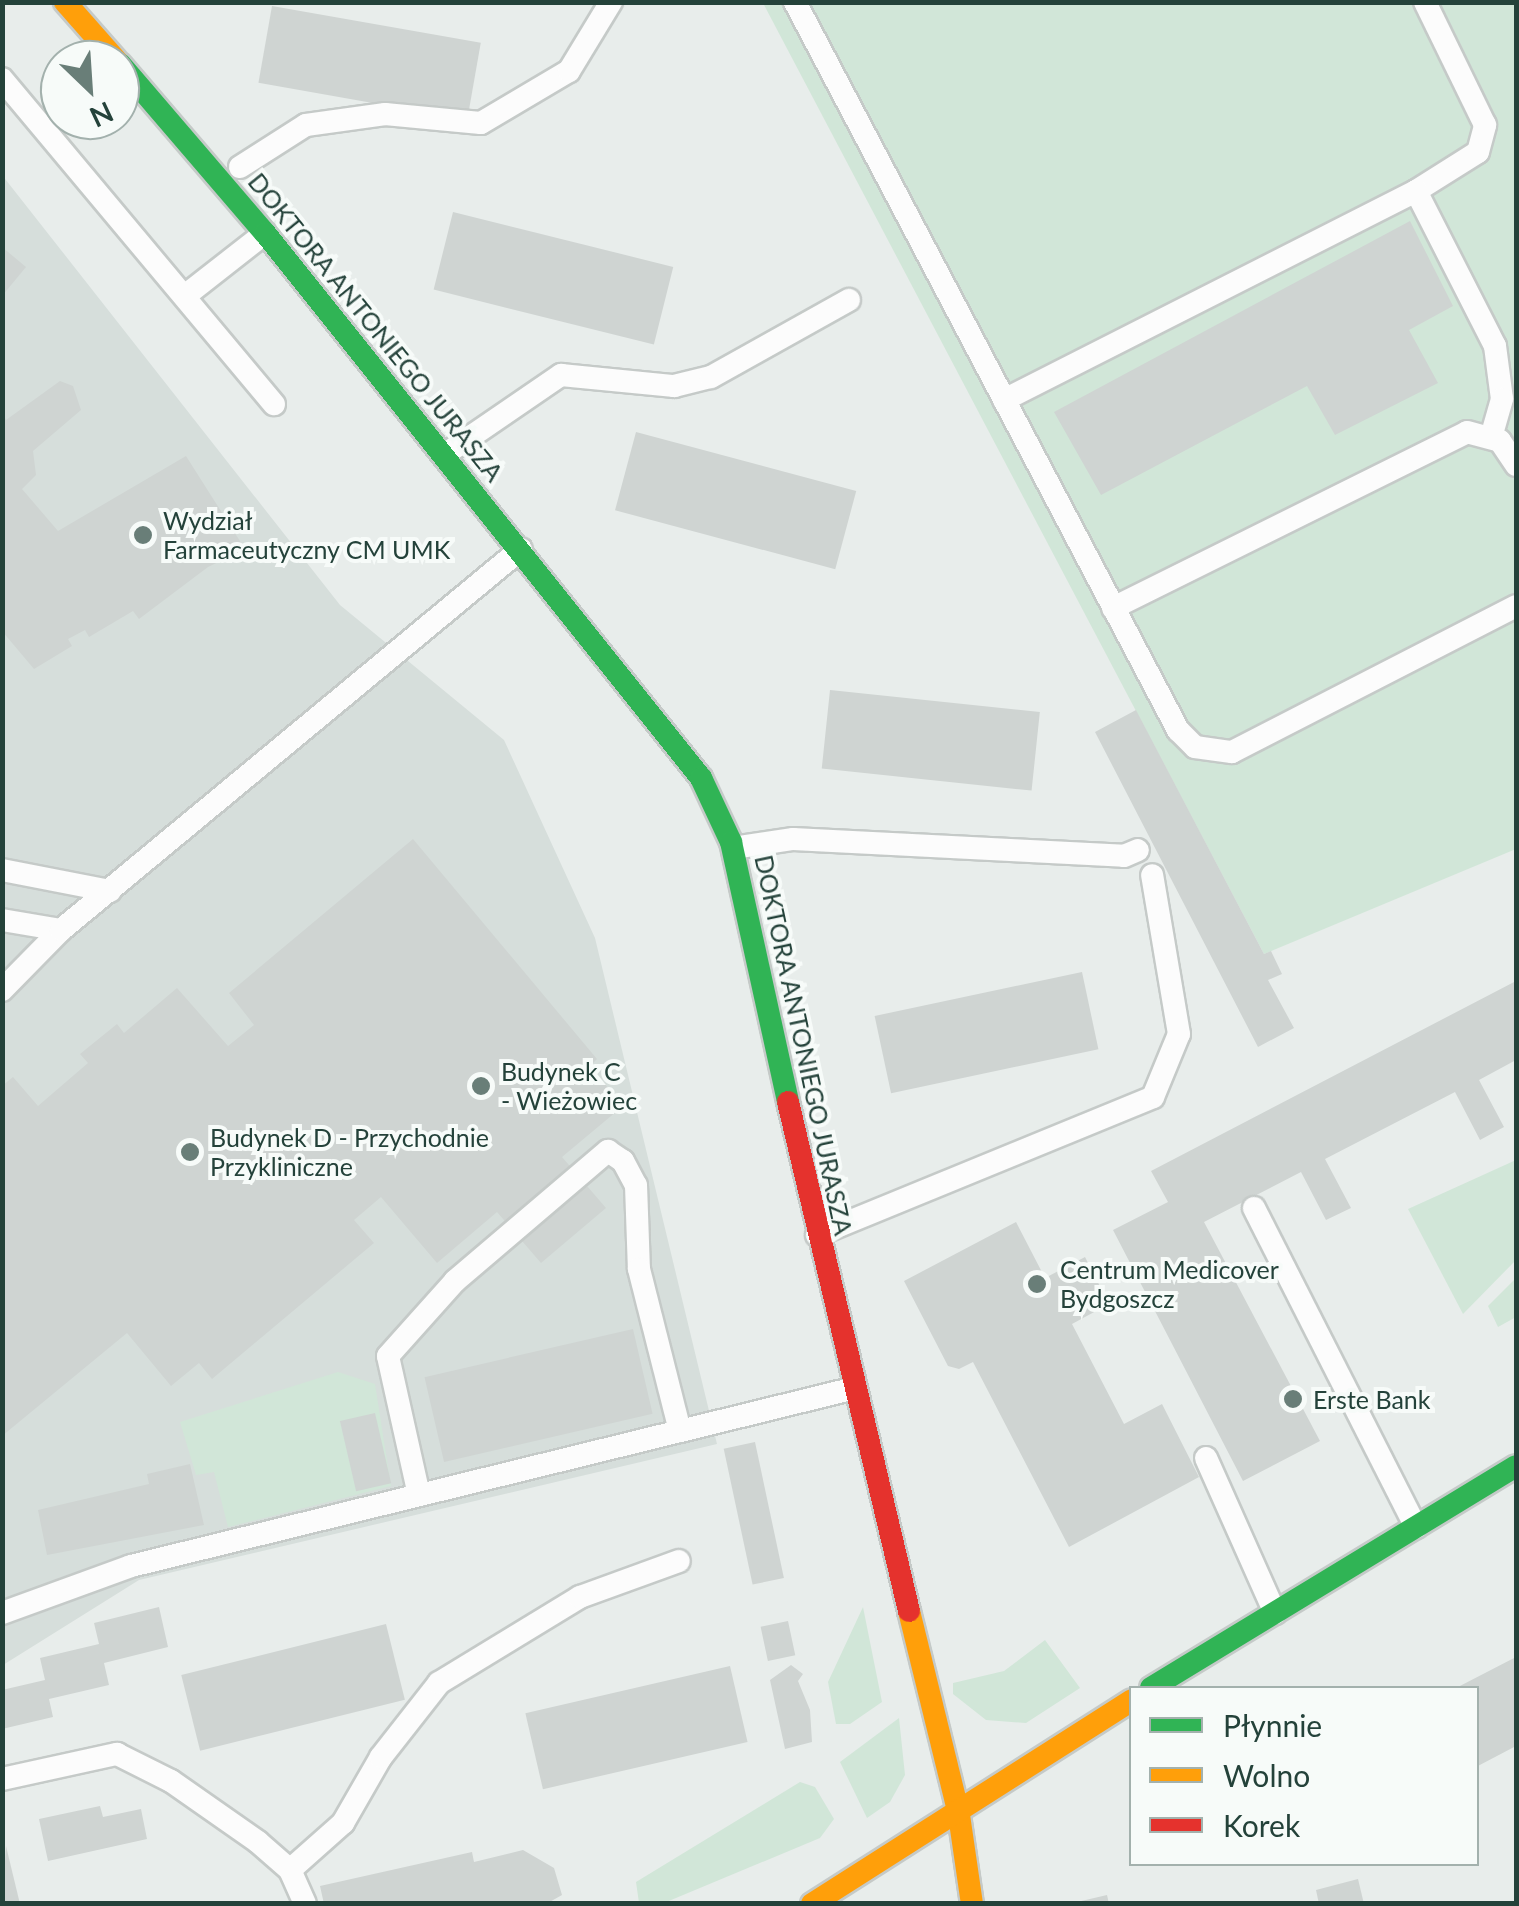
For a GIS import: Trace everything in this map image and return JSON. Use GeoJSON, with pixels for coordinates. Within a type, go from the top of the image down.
{"type":"FeatureCollection","features":[{"type":"Feature","properties":{"kind":"street","name":"DOKTORA ANTONIEGO JURASZA"},"geometry":{"type":"LineString","coordinates":[[65,2],[99,40]]}},
{"type":"Feature","properties":{"kind":"street","name":"DOKTORA ANTONIEGO JURASZA"},"geometry":{"type":"LineString","coordinates":[[140,88],[265,233],[701,778],[732,848],[817,1235],[959,1815],[972,1904]]}},
{"type":"Feature","properties":{"kind":"street"},"geometry":{"type":"LineString","coordinates":[[1154,1686],[1516,1466]]}},
{"type":"Feature","properties":{"kind":"street"},"geometry":{"type":"LineString","coordinates":[[812,1904],[959,1815],[1129,1702]]}},
{"type":"Feature","properties":{"kind":"lane"},"geometry":{"type":"LineString","coordinates":[[240,167],[306,125],[385,114],[481,122],[568,71],[611,2]]}},
{"type":"Feature","properties":{"kind":"lane"},"geometry":{"type":"LineString","coordinates":[[795,2],[1178,730],[1195,747],[1232,752],[1516,606]]}},
{"type":"Feature","properties":{"kind":"lane"},"geometry":{"type":"LineString","coordinates":[[1004,400],[1416,191],[1478,152],[1485,125],[1425,2]]}},
{"type":"Feature","properties":{"kind":"lane"},"geometry":{"type":"LineString","coordinates":[[2,79],[274,404]]}},
{"type":"Feature","properties":{"kind":"lane"},"geometry":{"type":"LineString","coordinates":[[1416,191],[1495,346],[1502,399],[1491,437]]}},
{"type":"Feature","properties":{"kind":"lane"},"geometry":{"type":"LineString","coordinates":[[186,295],[265,233]]}},
{"type":"Feature","properties":{"kind":"lane"},"geometry":{"type":"LineString","coordinates":[[444,455],[561,375],[674,386],[711,377],[848,300]]}},
{"type":"Feature","properties":{"kind":"lane"},"geometry":{"type":"LineString","coordinates":[[1113,608],[1466,432],[1491,437],[1516,465]]}},
{"type":"Feature","properties":{"kind":"lane"},"geometry":{"type":"LineString","coordinates":[[2,990],[61,930],[521,549]]}},
{"type":"Feature","properties":{"kind":"lane"},"geometry":{"type":"LineString","coordinates":[[732,848],[793,838],[1124,856],[1138,850]]}},
{"type":"Feature","properties":{"kind":"lane"},"geometry":{"type":"LineString","coordinates":[[2,870],[110,891]]}},
{"type":"Feature","properties":{"kind":"lane"},"geometry":{"type":"LineString","coordinates":[[817,1235],[1153,1097],[1178,1034],[1152,874]]}},
{"type":"Feature","properties":{"kind":"lane"},"geometry":{"type":"LineString","coordinates":[[2,920],[61,930]]}},
{"type":"Feature","properties":{"kind":"lane"},"geometry":{"type":"LineString","coordinates":[[420,1495],[388,1356],[455,1280],[608,1151],[623,1161],[636,1185],[639,1269],[680,1430]]}},
{"type":"Feature","properties":{"kind":"lane"},"geometry":{"type":"LineString","coordinates":[[1254,1208],[1416,1527]]}},
{"type":"Feature","properties":{"kind":"lane"},"geometry":{"type":"LineString","coordinates":[[2,1613],[131,1566],[855,1388]]}},
{"type":"Feature","properties":{"kind":"lane"},"geometry":{"type":"LineString","coordinates":[[1206,1458],[1275,1613]]}},
{"type":"Feature","properties":{"kind":"lane"},"geometry":{"type":"LineString","coordinates":[[290,1870],[343,1823],[382,1757],[438,1683],[580,1597],[679,1561]]}},
{"type":"Feature","properties":{"kind":"lane"},"geometry":{"type":"LineString","coordinates":[[2,1779],[117,1754],[170,1782],[290,1870],[305,1904]]}},
{"type":"Feature","properties":{"kind":"shaded area"},"geometry":{"type":"Polygon","coordinates":[[[2,175],[340,605],[504,740],[595,938],[717,1444],[139,1580],[3,1665],[2,175]]]}},
{"type":"Feature","properties":{"kind":"green space"},"geometry":{"type":"Polygon","coordinates":[[[763,3],[1516,3],[1516,849],[1264,954],[763,3]]]}},
{"type":"Feature","properties":{"kind":"green space"},"geometry":{"type":"Polygon","coordinates":[[[1516,1160],[1516,1260],[1463,1314],[1408,1209],[1516,1160]]]}},
{"type":"Feature","properties":{"kind":"green space"},"geometry":{"type":"Polygon","coordinates":[[[1516,1278],[1516,1317],[1498,1327],[1488,1306],[1516,1278]]]}},
{"type":"Feature","properties":{"kind":"green space"},"geometry":{"type":"Polygon","coordinates":[[[338,1372],[375,1384],[391,1486],[228,1527],[214,1472],[196,1475],[180,1422],[338,1372]]]}},
{"type":"Feature","properties":{"kind":"green space"},"geometry":{"type":"Polygon","coordinates":[[[863,1607],[882,1702],[850,1724],[836,1724],[828,1682],[863,1607]]]}},
{"type":"Feature","properties":{"kind":"green space"},"geometry":{"type":"Polygon","coordinates":[[[1045,1640],[1080,1688],[1026,1723],[986,1720],[953,1694],[953,1683],[1004,1671],[1045,1640]]]}},
{"type":"Feature","properties":{"kind":"green space"},"geometry":{"type":"Polygon","coordinates":[[[899,1718],[905,1775],[890,1802],[867,1818],[840,1762],[899,1718]]]}},
{"type":"Feature","properties":{"kind":"green space"},"geometry":{"type":"Polygon","coordinates":[[[800,1782],[815,1787],[834,1819],[820,1838],[664,1903],[639,1903],[636,1882],[800,1782]]]}},
{"type":"Feature","properties":{"kind":"building"},"geometry":{"type":"Polygon","coordinates":[[[272,6],[481,43],[467,120],[258,83],[272,6]]]}},
{"type":"Feature","properties":{"kind":"building"},"geometry":{"type":"Polygon","coordinates":[[[453,212],[673,267],[654,345],[434,290],[453,212]]]}},
{"type":"Feature","properties":{"kind":"building"},"geometry":{"type":"Polygon","coordinates":[[[1410,221],[1453,306],[1409,330],[1438,383],[1335,435],[1307,386],[1101,495],[1054,412],[1410,221]]]}},
{"type":"Feature","properties":{"kind":"building"},"geometry":{"type":"Polygon","coordinates":[[[2,247],[26,267],[2,296],[2,247]]]}},
{"type":"Feature","properties":{"kind":"building","name":"Wydział Farmaceutyczny CM UMK"},"geometry":{"type":"Polygon","coordinates":[[[60,381],[73,386],[81,410],[33,451],[36,475],[22,489],[58,531],[186,456],[245,549],[208,567],[139,619],[133,611],[89,637],[85,630],[68,639],[72,646],[34,669],[2,631],[2,412],[6,420],[60,381]]]}},
{"type":"Feature","properties":{"kind":"building"},"geometry":{"type":"Polygon","coordinates":[[[636,432],[856,491],[835,569],[615,510],[636,432]]]}},
{"type":"Feature","properties":{"kind":"building"},"geometry":{"type":"Polygon","coordinates":[[[830,690],[1040,712],[1032,791],[822,769],[830,690]]]}},
{"type":"Feature","properties":{"kind":"building"},"geometry":{"type":"Polygon","coordinates":[[[1136,710],[1264,954],[1271,951],[1282,974],[1268,980],[1294,1028],[1258,1047],[1095,732],[1136,710]]]}},
{"type":"Feature","properties":{"kind":"building","name":"Budynek D - Przychodnie Przykliniczne"},"geometry":{"type":"Polygon","coordinates":[[[413,839],[597,1059],[590,1066],[623,1106],[562,1157],[606,1208],[541,1263],[497,1212],[437,1263],[381,1197],[354,1220],[374,1243],[212,1379],[199,1363],[171,1386],[127,1333],[2,1436],[2,1086],[13,1077],[38,1106],[88,1063],[80,1054],[117,1024],[124,1033],[177,988],[228,1046],[254,1025],[229,993],[413,839]]]}},
{"type":"Feature","properties":{"kind":"building"},"geometry":{"type":"Polygon","coordinates":[[[1082,972],[1098,1049],[891,1093],[875,1016],[1082,972]]]}},
{"type":"Feature","properties":{"kind":"building"},"geometry":{"type":"Polygon","coordinates":[[[1516,981],[1516,1060],[1479,1080],[1504,1127],[1480,1140],[1455,1092],[1325,1159],[1351,1208],[1326,1220],[1301,1172],[1204,1222],[1320,1441],[1243,1481],[1113,1230],[1168,1202],[1151,1171],[1516,981]]]}},
{"type":"Feature","properties":{"kind":"building"},"geometry":{"type":"Polygon","coordinates":[[[1016,1222],[1045,1278],[1085,1257],[1109,1304],[1072,1324],[1124,1424],[1162,1404],[1199,1477],[1069,1547],[973,1362],[959,1369],[948,1366],[904,1281],[1016,1222]]]}},
{"type":"Feature","properties":{"kind":"building"},"geometry":{"type":"Polygon","coordinates":[[[633,1329],[653,1414],[444,1462],[424,1377],[633,1329]]]}},
{"type":"Feature","properties":{"kind":"building"},"geometry":{"type":"Polygon","coordinates":[[[375,1413],[391,1483],[356,1491],[340,1421],[375,1413]]]}},
{"type":"Feature","properties":{"kind":"building"},"geometry":{"type":"Polygon","coordinates":[[[755,1442],[784,1578],[753,1585],[724,1449],[755,1442]]]}},
{"type":"Feature","properties":{"kind":"building"},"geometry":{"type":"Polygon","coordinates":[[[190,1464],[204,1525],[47,1555],[38,1510],[149,1484],[147,1474],[190,1464]]]}},
{"type":"Feature","properties":{"kind":"building"},"geometry":{"type":"Polygon","coordinates":[[[159,1607],[168,1647],[104,1663],[109,1685],[49,1699],[53,1717],[2,1729],[2,1690],[45,1680],[40,1658],[99,1644],[94,1623],[159,1607]]]}},
{"type":"Feature","properties":{"kind":"building"},"geometry":{"type":"Polygon","coordinates":[[[788,1621],[795,1655],[768,1661],[761,1627],[788,1621]]]}},
{"type":"Feature","properties":{"kind":"building"},"geometry":{"type":"Polygon","coordinates":[[[386,1624],[405,1700],[200,1751],[181,1675],[386,1624]]]}},
{"type":"Feature","properties":{"kind":"building"},"geometry":{"type":"Polygon","coordinates":[[[1516,1657],[1516,1746],[1479,1765],[1479,1686],[1460,1686],[1516,1657]]]}},
{"type":"Feature","properties":{"kind":"building"},"geometry":{"type":"Polygon","coordinates":[[[791,1665],[803,1674],[798,1681],[810,1710],[812,1742],[785,1749],[770,1680],[791,1665]]]}},
{"type":"Feature","properties":{"kind":"building"},"geometry":{"type":"Polygon","coordinates":[[[730,1666],[748,1742],[543,1789],[525,1713],[730,1666]]]}},
{"type":"Feature","properties":{"kind":"building"},"geometry":{"type":"Polygon","coordinates":[[[100,1806],[103,1817],[141,1809],[147,1839],[48,1861],[39,1819],[100,1806]]]}},
{"type":"Feature","properties":{"kind":"building"},"geometry":{"type":"Polygon","coordinates":[[[6,1846],[20,1904],[2,1904],[6,1846]]]}},
{"type":"Feature","properties":{"kind":"building"},"geometry":{"type":"Polygon","coordinates":[[[523,1850],[554,1868],[562,1895],[546,1904],[324,1904],[320,1886],[472,1852],[474,1862],[523,1850]]]}},
{"type":"Feature","properties":{"kind":"building"},"geometry":{"type":"Polygon","coordinates":[[[1358,1879],[1364,1904],[1319,1904],[1316,1890],[1358,1879]]]}},
{"type":"Feature","properties":{"kind":"building"},"geometry":{"type":"Polygon","coordinates":[[[1107,1895],[1109,1904],[1077,1904],[1077,1902],[1107,1895]]]}},
{"type":"Feature","properties":{"kind":"traffic: fast"},"geometry":{"type":"LineString","coordinates":[[140,87],[265,233],[701,778],[731,842],[788,1102]]}},
{"type":"Feature","properties":{"kind":"traffic: fast"},"geometry":{"type":"LineString","coordinates":[[1154,1686],[1516,1466]]}},
{"type":"Feature","properties":{"kind":"traffic: slow"},"geometry":{"type":"LineString","coordinates":[[65,2],[98,40]]}},
{"type":"Feature","properties":{"kind":"traffic: slow"},"geometry":{"type":"LineString","coordinates":[[909,1611],[959,1815],[972,1904]]}},
{"type":"Feature","properties":{"kind":"traffic: slow"},"geometry":{"type":"LineString","coordinates":[[812,1904],[1129,1702]]}},
{"type":"Feature","properties":{"kind":"traffic: jam"},"geometry":{"type":"LineString","coordinates":[[788,1102],[909,1611]]}},
{"type":"Feature","properties":{"kind":"place","name":"Wydział Farmaceutyczny CM UMK"},"geometry":{"type":"Point","coordinates":[143,535]}},
{"type":"Feature","properties":{"kind":"place","name":"Budynek C - Wieżowiec"},"geometry":{"type":"Point","coordinates":[481,1086]}},
{"type":"Feature","properties":{"kind":"place","name":"Budynek D - Przychodnie Przykliniczne"},"geometry":{"type":"Point","coordinates":[190,1152]}},
{"type":"Feature","properties":{"kind":"place","name":"Centrum Medicover Bydgoszcz"},"geometry":{"type":"Point","coordinates":[1037,1284]}},
{"type":"Feature","properties":{"kind":"place","name":"Erste Bank"},"geometry":{"type":"Point","coordinates":[1293,1399]}}]}
